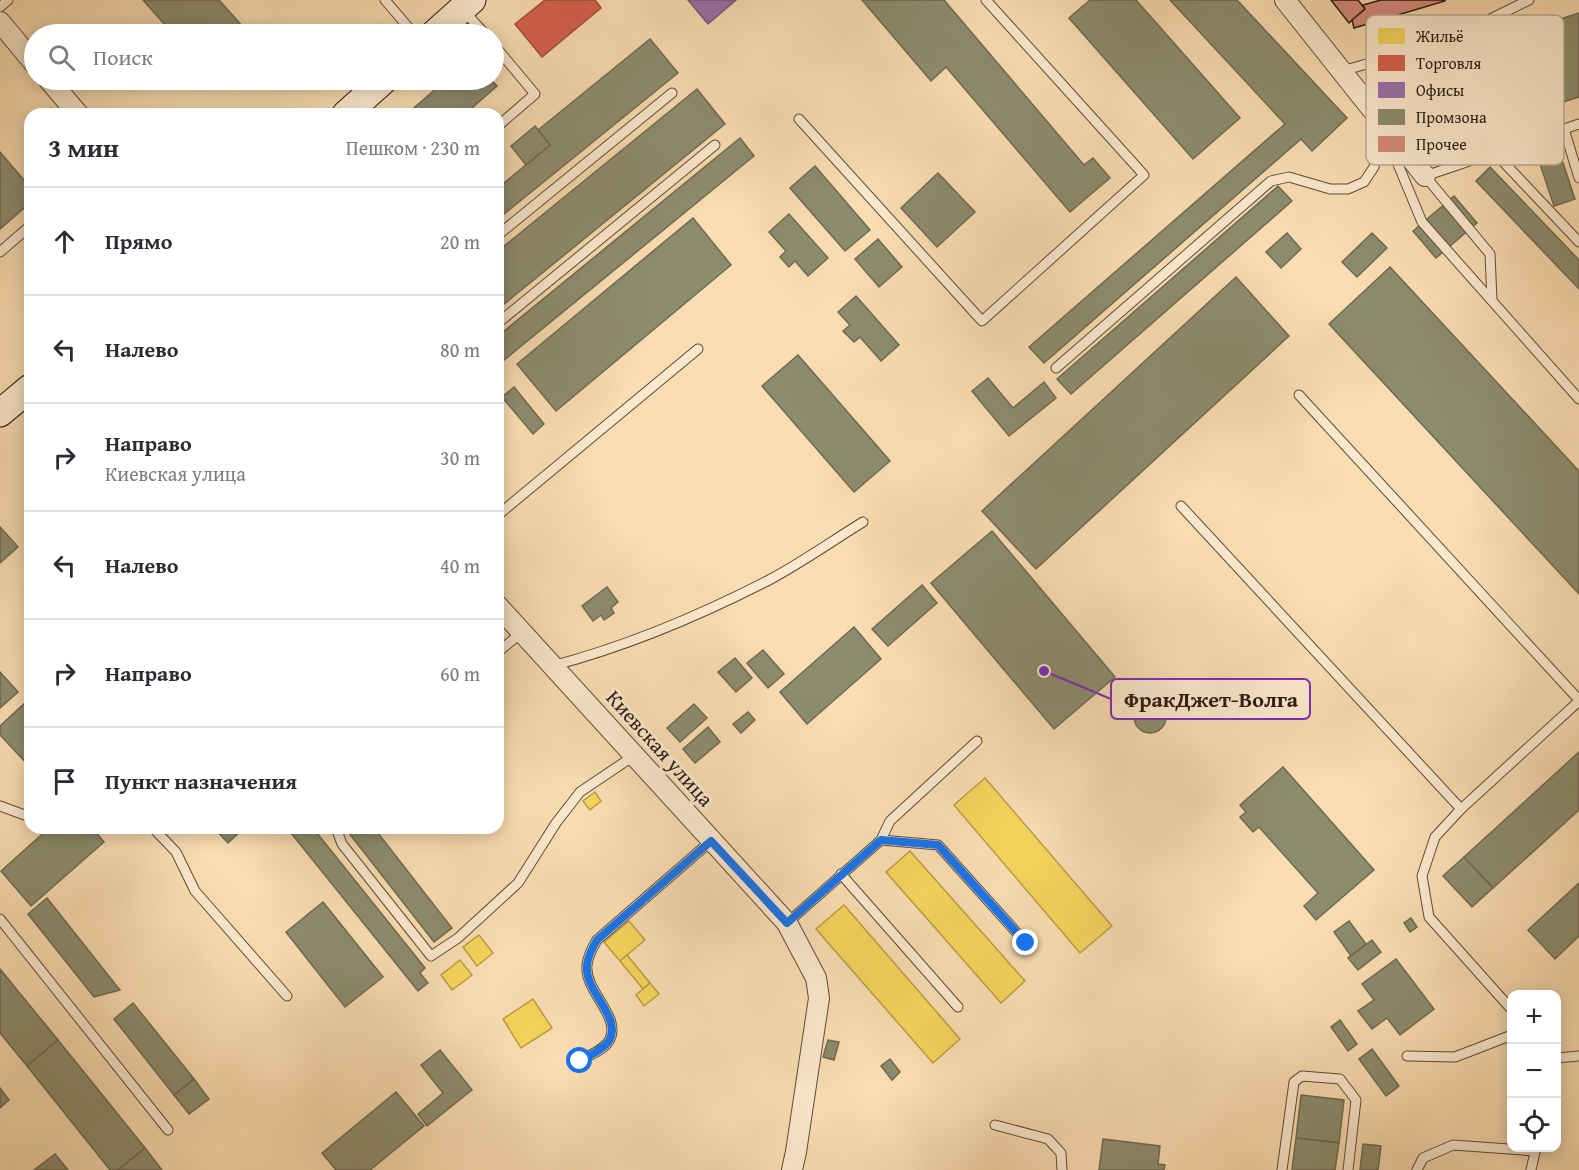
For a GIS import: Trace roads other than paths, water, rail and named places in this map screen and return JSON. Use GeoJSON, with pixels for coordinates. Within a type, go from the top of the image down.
{"type":"FeatureCollection","features":[{"type":"Feature","properties":{"kind":"main road"},"geometry":{"type":"LineString","coordinates":[[445,24],[468,4]]}},
{"type":"Feature","properties":{"kind":"main road"},"geometry":{"type":"LineString","coordinates":[[353,108],[373,90]]}},
{"type":"Feature","properties":{"kind":"main road"},"geometry":{"type":"LineString","coordinates":[[0,413],[24,393]]}},
{"type":"Feature","properties":{"kind":"street"},"geometry":{"type":"LineString","coordinates":[[1285,0],[1366,102]]}},
{"type":"Feature","properties":{"kind":"street"},"geometry":{"type":"LineString","coordinates":[[0,22],[24,51]]}},
{"type":"Feature","properties":{"kind":"street"},"geometry":{"type":"LineString","coordinates":[[58,90],[73,108]]}},
{"type":"Feature","properties":{"kind":"street"},"geometry":{"type":"LineString","coordinates":[[1416,165],[1425,176]]}},
{"type":"Feature","properties":{"kind":"street","name":"Киевская улица"},"geometry":{"type":"LineString","coordinates":[[504,613],[787,923],[816,978],[819,998],[792,1170]]}},
{"type":"Feature","properties":{"kind":"lane"},"geometry":{"type":"LineString","coordinates":[[0,7],[8,0]]}},
{"type":"Feature","properties":{"kind":"lane"},"geometry":{"type":"LineString","coordinates":[[385,0],[405,24]]}},
{"type":"Feature","properties":{"kind":"lane"},"geometry":{"type":"LineString","coordinates":[[799,119],[982,321],[1144,175],[986,0]]}},
{"type":"Feature","properties":{"kind":"lane"},"geometry":{"type":"LineString","coordinates":[[1498,15],[1529,0]]}},
{"type":"Feature","properties":{"kind":"lane"},"geometry":{"type":"LineString","coordinates":[[468,4],[479,24]]}},
{"type":"Feature","properties":{"kind":"lane"},"geometry":{"type":"LineString","coordinates":[[504,57],[535,94],[504,121]]}},
{"type":"Feature","properties":{"kind":"lane"},"geometry":{"type":"LineString","coordinates":[[1342,71],[1366,64]]}},
{"type":"Feature","properties":{"kind":"lane"},"geometry":{"type":"LineString","coordinates":[[504,230],[672,93]]}},
{"type":"Feature","properties":{"kind":"lane"},"geometry":{"type":"LineString","coordinates":[[1579,124],[1564,129],[1579,178]]}},
{"type":"Feature","properties":{"kind":"lane"},"geometry":{"type":"LineString","coordinates":[[504,318],[715,146]]}},
{"type":"Feature","properties":{"kind":"lane"},"geometry":{"type":"LineString","coordinates":[[1056,368],[1271,180],[1290,177],[1330,189],[1348,189],[1364,182],[1375,165]]}},
{"type":"Feature","properties":{"kind":"lane"},"geometry":{"type":"LineString","coordinates":[[1398,165],[1422,222],[1579,399]]}},
{"type":"Feature","properties":{"kind":"lane"},"geometry":{"type":"LineString","coordinates":[[1457,165],[1425,176],[1490,254],[1491,300]]}},
{"type":"Feature","properties":{"kind":"lane"},"geometry":{"type":"LineString","coordinates":[[1506,165],[1579,243]]}},
{"type":"Feature","properties":{"kind":"lane"},"geometry":{"type":"LineString","coordinates":[[0,252],[24,231]]}},
{"type":"Feature","properties":{"kind":"lane"},"geometry":{"type":"LineString","coordinates":[[504,510],[698,349]]}},
{"type":"Feature","properties":{"kind":"lane"},"geometry":{"type":"LineString","coordinates":[[1299,395],[1579,700],[1461,809],[1435,837],[1422,876],[1429,917],[1507,1004]]}},
{"type":"Feature","properties":{"kind":"lane"},"geometry":{"type":"LineString","coordinates":[[1181,506],[1461,809]]}},
{"type":"Feature","properties":{"kind":"lane"},"geometry":{"type":"LineString","coordinates":[[552,666],[600,653],[668,628],[771,579],[863,522]]}},
{"type":"Feature","properties":{"kind":"lane"},"geometry":{"type":"LineString","coordinates":[[504,647],[521,633]]}},
{"type":"Feature","properties":{"kind":"lane"},"geometry":{"type":"LineString","coordinates":[[787,923],[881,840],[890,821],[977,741]]}},
{"type":"Feature","properties":{"kind":"lane"},"geometry":{"type":"LineString","coordinates":[[338,834],[342,844],[432,956],[458,938],[519,883],[556,823],[580,792],[635,755]]}},
{"type":"Feature","properties":{"kind":"lane"},"geometry":{"type":"LineString","coordinates":[[0,806],[24,815]]}},
{"type":"Feature","properties":{"kind":"lane"},"geometry":{"type":"LineString","coordinates":[[159,834],[176,852],[195,891],[287,996]]}},
{"type":"Feature","properties":{"kind":"lane"},"geometry":{"type":"LineString","coordinates":[[881,840],[938,845],[1026,943]]}},
{"type":"Feature","properties":{"kind":"lane"},"geometry":{"type":"LineString","coordinates":[[580,1061],[603,1047],[610,1039],[612,1028],[609,1017],[589,983],[586,968],[590,952],[597,940],[711,841]]}},
{"type":"Feature","properties":{"kind":"lane"},"geometry":{"type":"LineString","coordinates":[[842,874],[957,1006]]}},
{"type":"Feature","properties":{"kind":"lane"},"geometry":{"type":"LineString","coordinates":[[0,919],[168,1130]]}},
{"type":"Feature","properties":{"kind":"lane"},"geometry":{"type":"LineString","coordinates":[[1407,1056],[1455,1057],[1507,1037]]}},
{"type":"Feature","properties":{"kind":"lane"},"geometry":{"type":"LineString","coordinates":[[1561,1058],[1579,1056]]}},
{"type":"Feature","properties":{"kind":"lane"},"geometry":{"type":"LineString","coordinates":[[1282,1170],[1294,1082],[1302,1076],[1340,1079],[1356,1100],[1348,1170]]}},
{"type":"Feature","properties":{"kind":"lane"},"geometry":{"type":"LineString","coordinates":[[995,1125],[1048,1139],[1061,1153],[1062,1170]]}},
{"type":"Feature","properties":{"kind":"lane"},"geometry":{"type":"LineString","coordinates":[[1417,1170],[1423,1158],[1454,1145],[1507,1148]]}},
{"type":"Feature","properties":{"kind":"lane"},"geometry":{"type":"LineString","coordinates":[[1531,1170],[1534,1152]]}},
{"type":"Feature","properties":{"kind":"place","name":"ФракДжет-Волга"},"geometry":{"type":"Point","coordinates":[1044,671]}}]}
